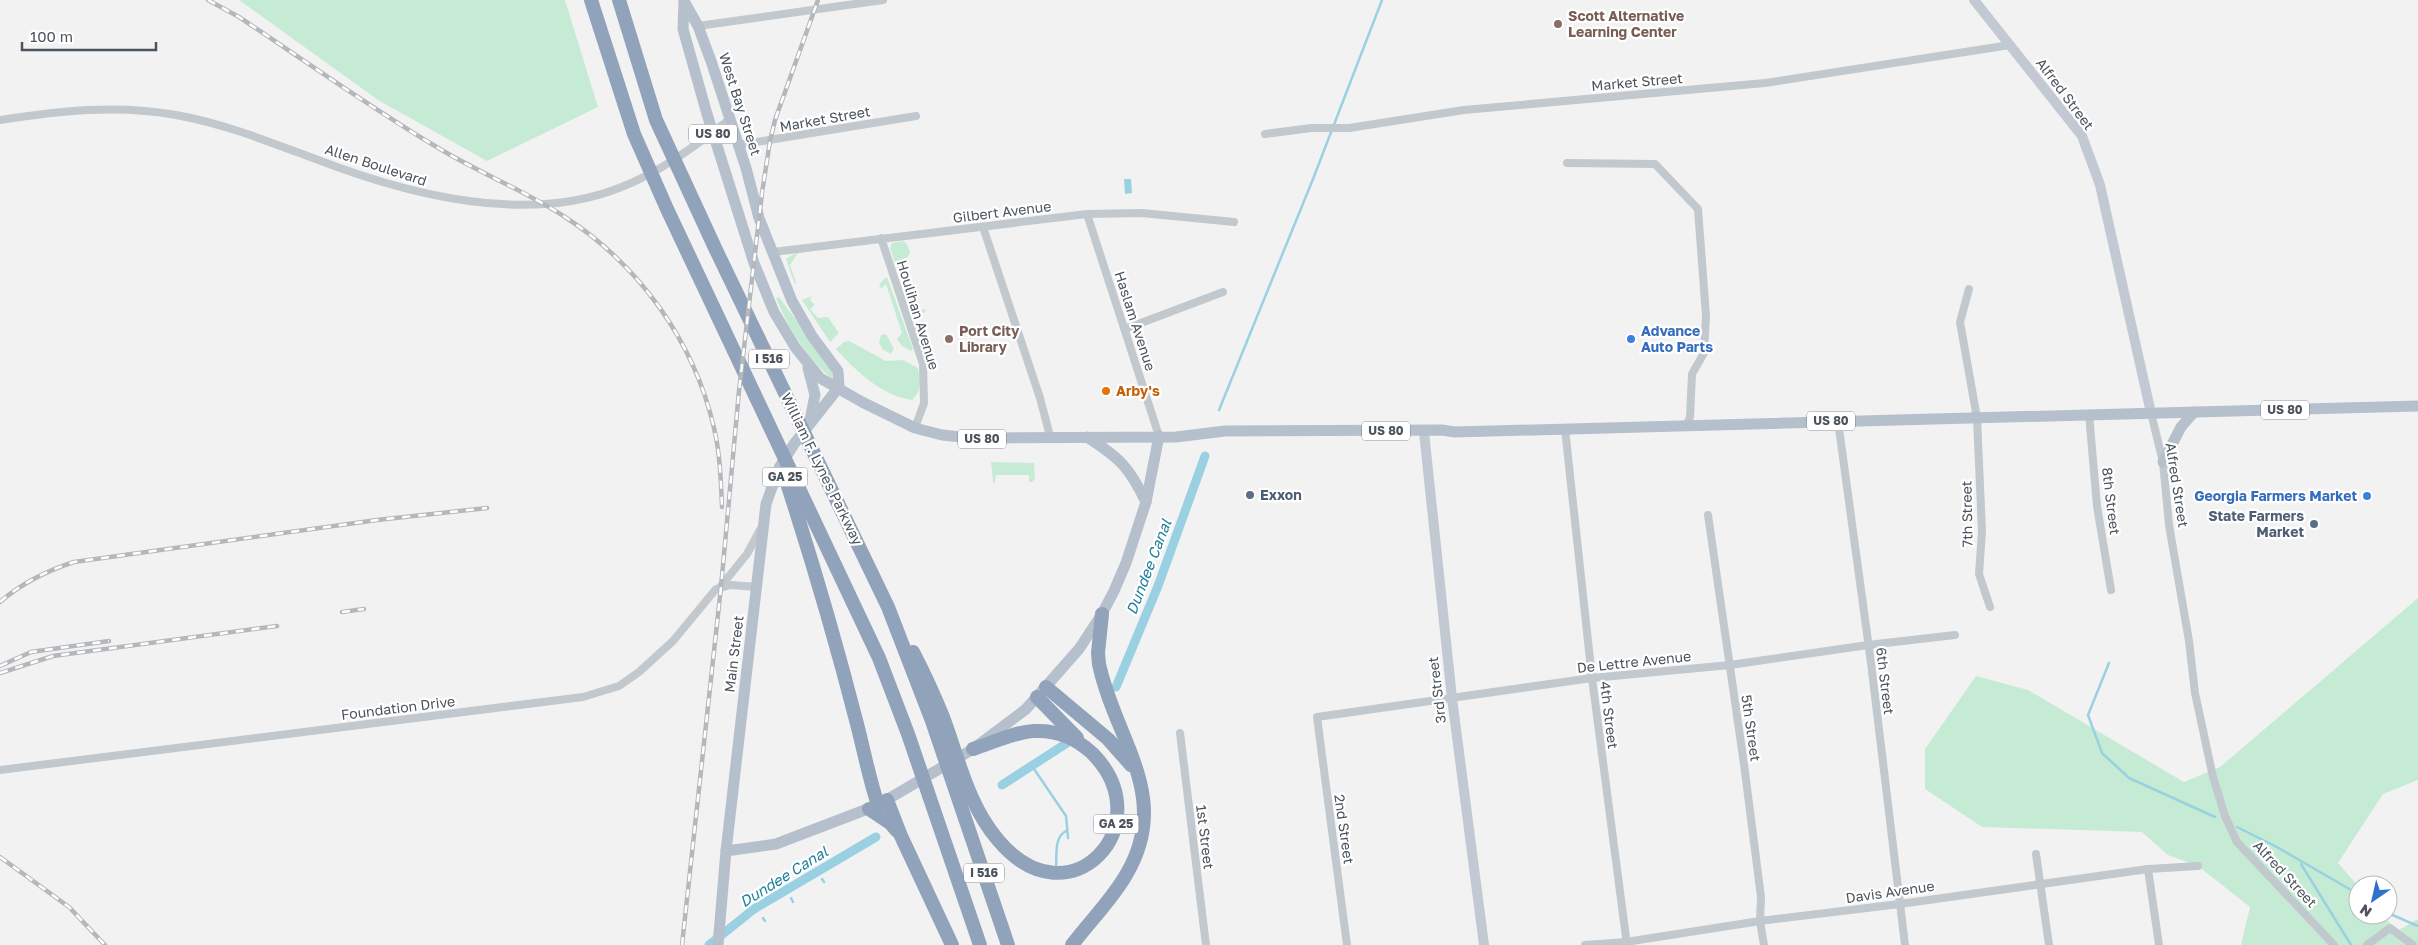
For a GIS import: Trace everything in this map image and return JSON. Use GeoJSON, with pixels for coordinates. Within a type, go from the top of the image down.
{"type":"FeatureCollection","features":[{"type":"Feature","properties":{"kind":"highway","name":"I 516"},"geometry":{"type":"LineString","coordinates":[[591,0],[634,134],[771,434],[878,658],[908,734],[980,945]]}},
{"type":"Feature","properties":{"kind":"highway","name":"William F. Lynes Parkway"},"geometry":{"type":"LineString","coordinates":[[619,0],[656,120],[689,194],[888,607],[937,718],[965,798],[1008,945]]}},
{"type":"Feature","properties":{"kind":"highway","name":"GA 25"},"geometry":{"type":"LineString","coordinates":[[771,434],[819,582],[858,724],[868,775],[878,805]]}},
{"type":"Feature","properties":{"kind":"highway"},"geometry":{"type":"LineString","coordinates":[[1072,945],[1118,888],[1132,864],[1142,833],[1145,814],[1141,780],[1101,674],[1098,653],[1102,614]]}},
{"type":"Feature","properties":{"kind":"highway"},"geometry":{"type":"LineString","coordinates":[[1042,692],[1108,739],[1125,757],[1141,780]]}},
{"type":"Feature","properties":{"kind":"highway"},"geometry":{"type":"LineString","coordinates":[[1042,692],[1091,752]]}},
{"type":"Feature","properties":{"kind":"highway","name":"GA 25"},"geometry":{"type":"LineString","coordinates":[[965,798],[997,839],[1026,864],[1034,869],[1054,873],[1066,873],[1084,868],[1104,849],[1116,826],[1117,814],[1112,782],[1103,766],[1091,752],[1076,740],[1052,732],[1032,731],[973,749]]}},
{"type":"Feature","properties":{"kind":"highway"},"geometry":{"type":"LineString","coordinates":[[878,805],[901,836],[952,945]]}},
{"type":"Feature","properties":{"kind":"highway"},"geometry":{"type":"LineString","coordinates":[[878,805],[901,836]]}},
{"type":"Feature","properties":{"kind":"main road","name":"West Bay Street"},"geometry":{"type":"LineString","coordinates":[[684,1],[698,26],[730,119],[760,218],[773,252]]}},
{"type":"Feature","properties":{"kind":"main road","name":"West Bay Street"},"geometry":{"type":"LineString","coordinates":[[684,1],[682,29],[754,263],[774,312],[805,362]]}},
{"type":"Feature","properties":{"kind":"main road","name":"US 80"},"geometry":{"type":"LineString","coordinates":[[773,252],[800,318],[838,371],[839,387]]}},
{"type":"Feature","properties":{"kind":"main road","name":"US 80"},"geometry":{"type":"LineString","coordinates":[[805,362],[820,378],[839,387],[874,409],[914,428],[942,435],[971,438],[1050,436],[1176,437],[1225,431],[1424,432],[2418,406]]}},
{"type":"Feature","properties":{"kind":"main road"},"geometry":{"type":"LineString","coordinates":[[805,362],[815,395],[814,408],[808,427]]}},
{"type":"Feature","properties":{"kind":"main road","name":"Main Street"},"geometry":{"type":"LineString","coordinates":[[718,945],[726,851],[757,587],[762,526],[771,487],[779,468],[839,387]]}},
{"type":"Feature","properties":{"kind":"main road"},"geometry":{"type":"LineString","coordinates":[[2163,462],[2181,427],[2194,412]]}},
{"type":"Feature","properties":{"kind":"main road"},"geometry":{"type":"LineString","coordinates":[[973,749],[1003,727],[1042,692],[1079,649],[1102,614],[1126,563],[1146,502],[1158,436]]}},
{"type":"Feature","properties":{"kind":"main road"},"geometry":{"type":"LineString","coordinates":[[1087,437],[1120,459],[1135,480],[1146,502]]}},
{"type":"Feature","properties":{"kind":"main road","name":"GA 25"},"geometry":{"type":"LineString","coordinates":[[726,851],[776,844],[878,805],[973,749]]}},
{"type":"Feature","properties":{"kind":"street"},"geometry":{"type":"LineString","coordinates":[[698,26],[883,0]]}},
{"type":"Feature","properties":{"kind":"street","name":"Alfred Street"},"geometry":{"type":"LineString","coordinates":[[1974,0],[2082,136],[2100,185],[2163,462],[2169,525],[2189,641],[2195,693],[2213,777],[2225,816],[2237,842],[2334,945]]}},
{"type":"Feature","properties":{"kind":"street","name":"Market Street"},"geometry":{"type":"LineString","coordinates":[[1265,134],[1311,128],[1349,128],[1464,110],[1765,83],[2010,45]]}},
{"type":"Feature","properties":{"kind":"street","name":"Allen Boulevard"},"geometry":{"type":"LineString","coordinates":[[0,120],[81,109],[117,108],[178,115],[244,132],[339,168],[419,193],[480,203],[512,204],[568,201],[619,188],[636,181],[730,119]]}},
{"type":"Feature","properties":{"kind":"street","name":"Market Street"},"geometry":{"type":"LineString","coordinates":[[738,145],[916,116]]}},
{"type":"Feature","properties":{"kind":"street"},"geometry":{"type":"LineString","coordinates":[[1566,163],[1655,164],[1698,209],[1706,316],[1704,353],[1692,374],[1690,417],[1687,425]]}},
{"type":"Feature","properties":{"kind":"street","name":"Gilbert Avenue"},"geometry":{"type":"LineString","coordinates":[[773,252],[1087,214],[1142,213],[1234,222]]}},
{"type":"Feature","properties":{"kind":"street","name":"Haslam Avenue"},"geometry":{"type":"LineString","coordinates":[[1087,214],[1158,436]]}},
{"type":"Feature","properties":{"kind":"street"},"geometry":{"type":"LineString","coordinates":[[983,226],[1040,398],[1050,436]]}},
{"type":"Feature","properties":{"kind":"street","name":"Houlihan Avenue"},"geometry":{"type":"LineString","coordinates":[[881,238],[923,364],[924,403],[914,428]]}},
{"type":"Feature","properties":{"kind":"street","name":"7th Street"},"geometry":{"type":"LineString","coordinates":[[1969,290],[1960,322],[1977,418],[1982,531],[1979,574],[1990,607]]}},
{"type":"Feature","properties":{"kind":"street"},"geometry":{"type":"LineString","coordinates":[[1125,329],[1176,312],[1223,292]]}},
{"type":"Feature","properties":{"kind":"street","name":"8th Street"},"geometry":{"type":"LineString","coordinates":[[2089,414],[2097,506],[2111,590]]}},
{"type":"Feature","properties":{"kind":"street","name":"6th Street"},"geometry":{"type":"LineString","coordinates":[[1838,421],[1905,945]]}},
{"type":"Feature","properties":{"kind":"street","name":"4th Street"},"geometry":{"type":"LineString","coordinates":[[1565,428],[1592,678],[1626,943]]}},
{"type":"Feature","properties":{"kind":"street","name":"3rd Street"},"geometry":{"type":"LineString","coordinates":[[1424,432],[1452,698],[1484,945]]}},
{"type":"Feature","properties":{"kind":"street","name":"5th Street"},"geometry":{"type":"LineString","coordinates":[[1708,515],[1761,897],[1760,921],[1764,945]]}},
{"type":"Feature","properties":{"kind":"street","name":"Foundation Drive"},"geometry":{"type":"LineString","coordinates":[[0,770],[583,697],[619,686],[639,672],[672,641],[711,593],[721,587],[747,554],[762,526]]}},
{"type":"Feature","properties":{"kind":"street"},"geometry":{"type":"LineString","coordinates":[[721,587],[731,585],[757,587]]}},
{"type":"Feature","properties":{"kind":"street","name":"De Lettre Avenue"},"geometry":{"type":"LineString","coordinates":[[1317,717],[1592,678],[1730,665],[1868,645],[1955,635]]}},
{"type":"Feature","properties":{"kind":"street","name":"2nd Street"},"geometry":{"type":"LineString","coordinates":[[1317,717],[1347,945]]}},
{"type":"Feature","properties":{"kind":"street","name":"1st Street"},"geometry":{"type":"LineString","coordinates":[[1180,733],[1206,945]]}},
{"type":"Feature","properties":{"kind":"street"},"geometry":{"type":"LineString","coordinates":[[2036,854],[2042,883],[2049,945]]}},
{"type":"Feature","properties":{"kind":"street","name":"Davis Avenue"},"geometry":{"type":"LineString","coordinates":[[1585,945],[1626,943],[1760,921],[1900,904],[2148,869],[2198,866]]}},
{"type":"Feature","properties":{"kind":"street"},"geometry":{"type":"LineString","coordinates":[[2148,869],[2159,945]]}},
{"type":"Feature","properties":{"kind":"street"},"geometry":{"type":"LineString","coordinates":[[2367,945],[2390,928],[2413,945]]}},
{"type":"Feature","properties":{"kind":"green space"},"geometry":{"type":"Polygon","coordinates":[[[239,0],[565,0],[598,107],[487,161],[378,100],[239,0]]]}},
{"type":"Feature","properties":{"kind":"green space"},"geometry":{"type":"Polygon","coordinates":[[[903,241],[907,244],[910,253],[905,261],[920,310],[926,309],[925,312],[918,314],[912,312],[890,248],[892,243],[903,241]]]}},
{"type":"Feature","properties":{"kind":"green space"},"geometry":{"type":"Polygon","coordinates":[[[798,253],[790,265],[796,282],[795,285],[786,259],[798,253]]]}},
{"type":"Feature","properties":{"kind":"green space"},"geometry":{"type":"Polygon","coordinates":[[[887,277],[913,349],[911,351],[902,346],[897,339],[902,333],[886,284],[882,288],[879,287],[881,282],[887,277]]]}},
{"type":"Feature","properties":{"kind":"green space"},"geometry":{"type":"Polygon","coordinates":[[[812,296],[810,300],[815,305],[810,309],[818,318],[828,317],[839,333],[830,342],[802,300],[812,296]]]}},
{"type":"Feature","properties":{"kind":"green space"},"geometry":{"type":"Polygon","coordinates":[[[779,297],[832,368],[833,380],[800,343],[781,310],[776,298],[779,297]]]}},
{"type":"Feature","properties":{"kind":"green space"},"geometry":{"type":"Polygon","coordinates":[[[886,334],[894,349],[891,354],[882,349],[879,342],[881,335],[886,334]]]}},
{"type":"Feature","properties":{"kind":"green space"},"geometry":{"type":"Polygon","coordinates":[[[849,341],[886,361],[903,360],[918,368],[920,385],[915,397],[912,400],[901,398],[880,388],[861,374],[836,349],[844,342],[849,341]]]}},
{"type":"Feature","properties":{"kind":"green space"},"geometry":{"type":"Polygon","coordinates":[[[991,462],[1034,463],[1035,479],[1029,482],[1029,475],[996,475],[995,483],[993,482],[991,462]]]}},
{"type":"Feature","properties":{"kind":"green space"},"geometry":{"type":"Polygon","coordinates":[[[2418,598],[2418,780],[2383,794],[2338,863],[2348,875],[2348,925],[2392,925],[2397,931],[2418,919],[2418,945],[2241,945],[2250,907],[2198,866],[2168,855],[2142,832],[1982,827],[1925,789],[1925,749],[1976,676],[2028,690],[2184,782],[2220,767],[2418,598]]]}},
{"type":"Feature","properties":{"kind":"water"},"geometry":{"type":"Polygon","coordinates":[[[1124,179],[1131,179],[1132,193],[1125,194],[1124,179]]]}},
{"type":"Feature","properties":{"kind":"waterway"},"geometry":{"type":"LineString","coordinates":[[1219,410],[1313,179],[1382,0]]}},
{"type":"Feature","properties":{"kind":"waterway","name":"Dundee Canal"},"geometry":{"type":"LineString","coordinates":[[1116,687],[1158,586],[1205,456]]}},
{"type":"Feature","properties":{"kind":"waterway"},"geometry":{"type":"LineString","coordinates":[[2109,663],[2088,715],[2102,753],[2129,778],[2215,817]]}},
{"type":"Feature","properties":{"kind":"waterway","name":"Dundee Canal"},"geometry":{"type":"LineString","coordinates":[[1002,785],[1067,743]]}},
{"type":"Feature","properties":{"kind":"waterway"},"geometry":{"type":"LineString","coordinates":[[1032,766],[1066,816],[1068,838]]}},
{"type":"Feature","properties":{"kind":"waterway"},"geometry":{"type":"LineString","coordinates":[[2237,827],[2275,846],[2348,888]]}},
{"type":"Feature","properties":{"kind":"waterway"},"geometry":{"type":"LineString","coordinates":[[1056,866],[1058,842],[1066,831]]}},
{"type":"Feature","properties":{"kind":"waterway","name":"Dundee Canal"},"geometry":{"type":"LineString","coordinates":[[709,945],[754,909],[876,837]]}},
{"type":"Feature","properties":{"kind":"waterway"},"geometry":{"type":"LineString","coordinates":[[2301,864],[2351,945]]}},
{"type":"Feature","properties":{"kind":"waterway"},"geometry":{"type":"LineString","coordinates":[[791,898],[793,902]]}},
{"type":"Feature","properties":{"kind":"waterway"},"geometry":{"type":"LineString","coordinates":[[2398,917],[2418,926]]}},
{"type":"Feature","properties":{"kind":"railway"},"geometry":{"type":"LineString","coordinates":[[208,0],[239,17],[410,131],[565,217],[592,236],[617,258],[660,308],[678,336],[693,365],[705,396],[714,428],[720,467],[722,507]]}},
{"type":"Feature","properties":{"kind":"railway"},"geometry":{"type":"LineString","coordinates":[[682,945],[721,587],[739,391],[762,193],[775,120],[818,0]]}},
{"type":"Feature","properties":{"kind":"railway"},"geometry":{"type":"LineString","coordinates":[[0,602],[35,578],[74,562],[377,520],[487,508]]}},
{"type":"Feature","properties":{"kind":"railway"},"geometry":{"type":"LineString","coordinates":[[342,612],[364,609]]}},
{"type":"Feature","properties":{"kind":"railway"},"geometry":{"type":"LineString","coordinates":[[0,673],[53,656],[277,626]]}},
{"type":"Feature","properties":{"kind":"railway"},"geometry":{"type":"LineString","coordinates":[[0,666],[31,652],[109,641]]}},
{"type":"Feature","properties":{"kind":"railway"},"geometry":{"type":"LineString","coordinates":[[0,857],[69,907],[105,945]]}},
{"type":"Feature","properties":{"kind":"place","name":"Scott Alternative Learning Center"},"geometry":{"type":"Point","coordinates":[1558,24]}},
{"type":"Feature","properties":{"kind":"place","name":"Port City Library"},"geometry":{"type":"Point","coordinates":[949,339]}},
{"type":"Feature","properties":{"kind":"place","name":"Advance Auto Parts"},"geometry":{"type":"Point","coordinates":[1631,339]}},
{"type":"Feature","properties":{"kind":"place","name":"Arby's"},"geometry":{"type":"Point","coordinates":[1106,391]}},
{"type":"Feature","properties":{"kind":"place","name":"Exxon"},"geometry":{"type":"Point","coordinates":[1250,495]}},
{"type":"Feature","properties":{"kind":"place","name":"Georgia Farmers Market"},"geometry":{"type":"Point","coordinates":[2367,496]}},
{"type":"Feature","properties":{"kind":"place","name":"State Farmers Market"},"geometry":{"type":"Point","coordinates":[2314,524]}}]}
